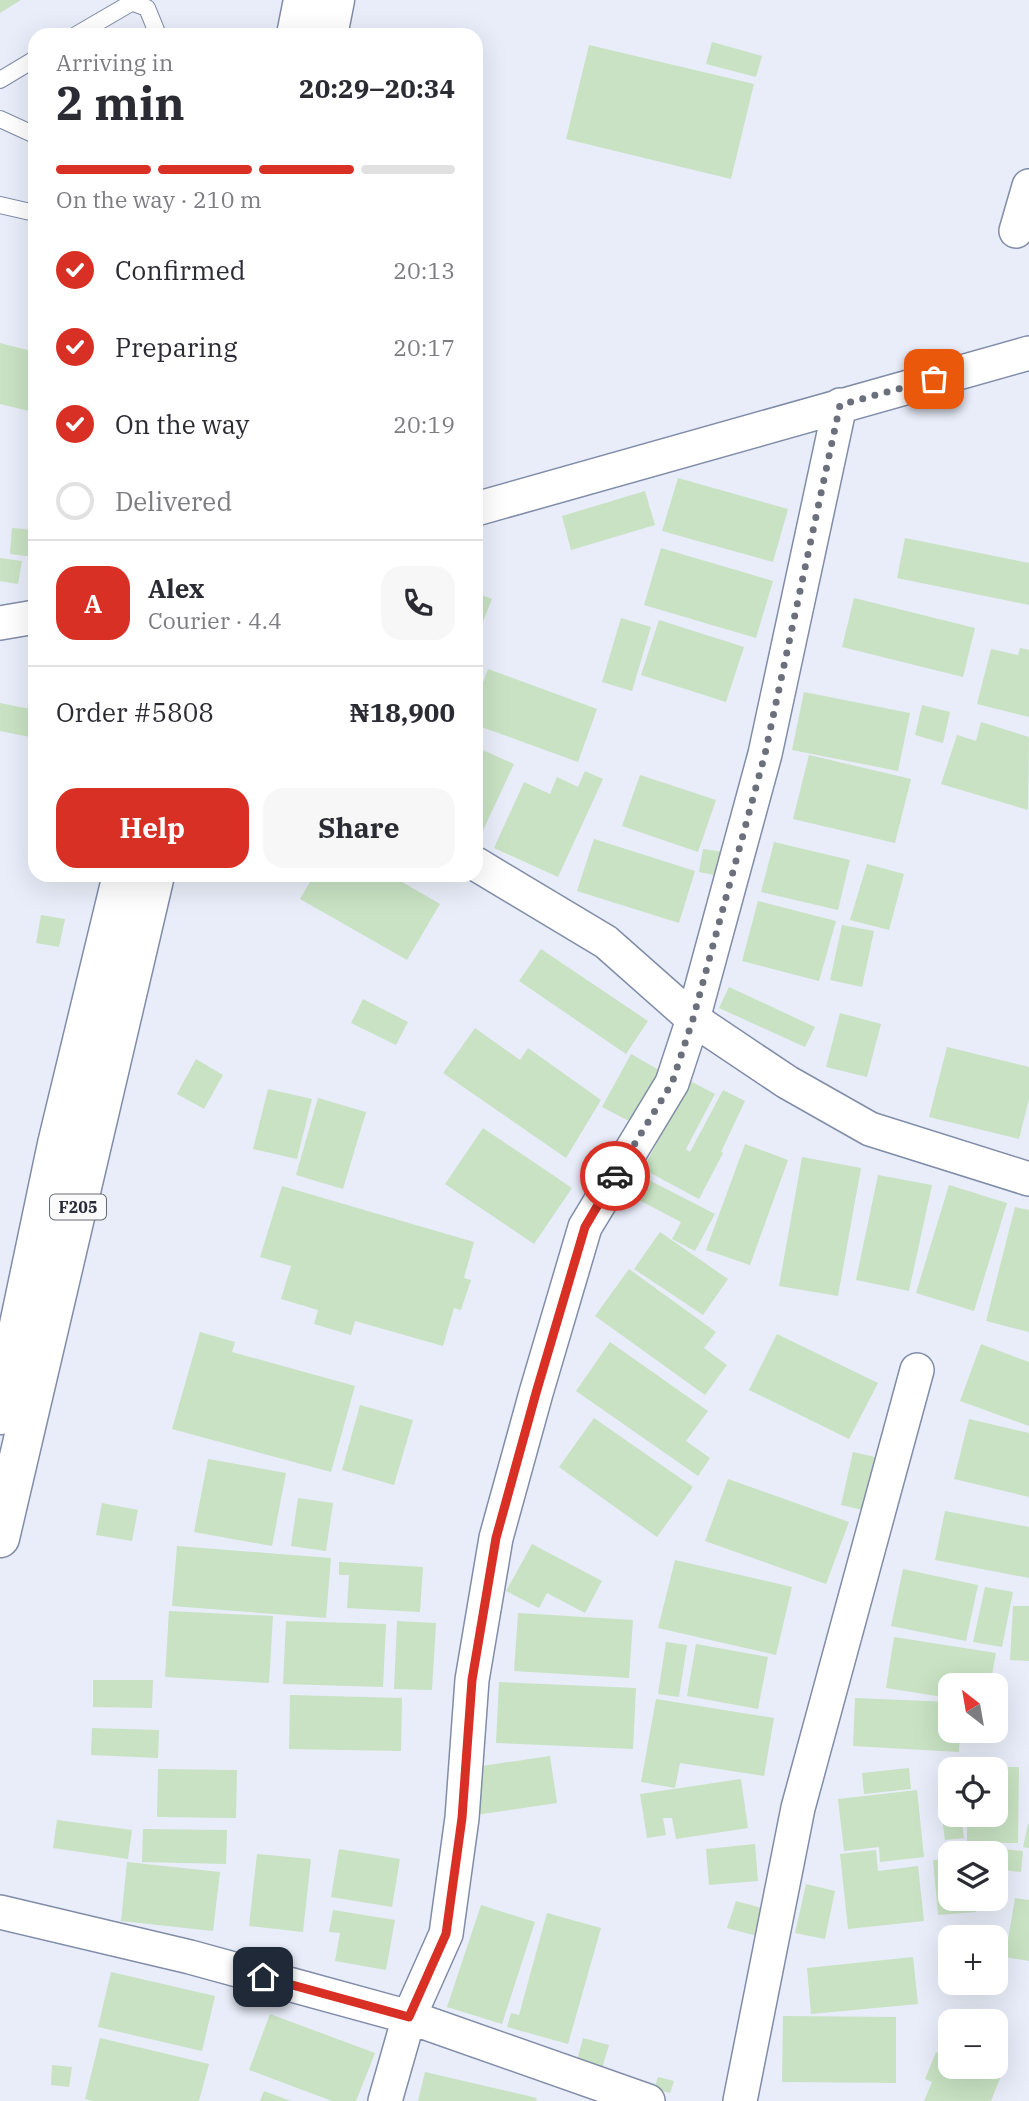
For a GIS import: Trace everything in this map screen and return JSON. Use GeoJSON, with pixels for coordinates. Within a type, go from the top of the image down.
{"type":"FeatureCollection","features":[{"type":"Feature","properties":{"kind":"main road"},"geometry":{"type":"LineString","coordinates":[[297,28],[303,0]]}},
{"type":"Feature","properties":{"kind":"main road"},"geometry":{"type":"LineString","coordinates":[[329,28],[335,0]]}},
{"type":"Feature","properties":{"kind":"main road","name":"F205"},"geometry":{"type":"LineString","coordinates":[[0,1415],[4,1377],[120,882]]}},
{"type":"Feature","properties":{"kind":"main road","name":"F205"},"geometry":{"type":"LineString","coordinates":[[0,1538],[153,882]]}},
{"type":"Feature","properties":{"kind":"street"},"geometry":{"type":"LineString","coordinates":[[1016,231],[1029,186]]}},
{"type":"Feature","properties":{"kind":"street"},"geometry":{"type":"LineString","coordinates":[[483,507],[1029,353]]}},
{"type":"Feature","properties":{"kind":"street"},"geometry":{"type":"LineString","coordinates":[[385,2101],[409,2017],[446,1934],[462,1818],[474,1667],[496,1538],[585,1227],[672,1083],[693,1019],[765,754],[840,405]]}},
{"type":"Feature","properties":{"kind":"street"},"geometry":{"type":"LineString","coordinates":[[0,624],[28,618]]}},
{"type":"Feature","properties":{"kind":"street"},"geometry":{"type":"LineString","coordinates":[[483,868],[606,942],[693,1019],[787,1082],[870,1129],[1029,1179]]}},
{"type":"Feature","properties":{"kind":"street"},"geometry":{"type":"LineString","coordinates":[[740,2101],[798,1808],[917,1370]]}},
{"type":"Feature","properties":{"kind":"street"},"geometry":{"type":"LineString","coordinates":[[0,1912],[190,1957],[409,2017],[648,2101]]}},
{"type":"Feature","properties":{"kind":"lane"},"geometry":{"type":"LineString","coordinates":[[88,28],[133,1],[147,8],[155,28]]}},
{"type":"Feature","properties":{"kind":"lane"},"geometry":{"type":"LineString","coordinates":[[0,80],[28,63]]}},
{"type":"Feature","properties":{"kind":"lane"},"geometry":{"type":"LineString","coordinates":[[0,119],[28,132]]}},
{"type":"Feature","properties":{"kind":"lane"},"geometry":{"type":"LineString","coordinates":[[0,205],[28,211]]}},
{"type":"Feature","properties":{"kind":"building"},"geometry":{"type":"Polygon","coordinates":[[[0,0],[21,0],[0,13],[0,0]]]}},
{"type":"Feature","properties":{"kind":"building"},"geometry":{"type":"Polygon","coordinates":[[[712,42],[762,56],[756,77],[706,64],[712,42]]]}},
{"type":"Feature","properties":{"kind":"building"},"geometry":{"type":"Polygon","coordinates":[[[589,45],[754,84],[731,179],[566,139],[589,45]]]}},
{"type":"Feature","properties":{"kind":"building"},"geometry":{"type":"Polygon","coordinates":[[[0,343],[28,350],[28,411],[0,404],[0,343]]]}},
{"type":"Feature","properties":{"kind":"building"},"geometry":{"type":"Polygon","coordinates":[[[678,478],[788,509],[773,562],[662,531],[678,478]]]}},
{"type":"Feature","properties":{"kind":"building"},"geometry":{"type":"Polygon","coordinates":[[[645,491],[655,525],[571,550],[562,516],[645,491]]]}},
{"type":"Feature","properties":{"kind":"building"},"geometry":{"type":"Polygon","coordinates":[[[12,528],[28,529],[28,556],[10,554],[12,528]]]}},
{"type":"Feature","properties":{"kind":"building"},"geometry":{"type":"Polygon","coordinates":[[[905,538],[1029,563],[1029,605],[897,578],[905,538]]]}},
{"type":"Feature","properties":{"kind":"building"},"geometry":{"type":"Polygon","coordinates":[[[661,548],[773,581],[756,638],[644,605],[661,548]]]}},
{"type":"Feature","properties":{"kind":"building"},"geometry":{"type":"Polygon","coordinates":[[[0,558],[22,561],[18,584],[0,581],[0,558]]]}},
{"type":"Feature","properties":{"kind":"building"},"geometry":{"type":"Polygon","coordinates":[[[483,596],[492,599],[483,622],[483,596]]]}},
{"type":"Feature","properties":{"kind":"building"},"geometry":{"type":"Polygon","coordinates":[[[854,598],[975,628],[963,677],[842,647],[854,598]]]}},
{"type":"Feature","properties":{"kind":"building"},"geometry":{"type":"Polygon","coordinates":[[[621,618],[651,627],[632,691],[602,682],[621,618]]]}},
{"type":"Feature","properties":{"kind":"building"},"geometry":{"type":"Polygon","coordinates":[[[659,620],[744,647],[726,702],[641,675],[659,620]]]}},
{"type":"Feature","properties":{"kind":"building"},"geometry":{"type":"Polygon","coordinates":[[[1020,648],[1029,650],[1029,717],[977,704],[991,649],[1018,655],[1020,648]]]}},
{"type":"Feature","properties":{"kind":"building"},"geometry":{"type":"Polygon","coordinates":[[[488,669],[597,709],[578,762],[483,728],[483,683],[488,669]]]}},
{"type":"Feature","properties":{"kind":"building"},"geometry":{"type":"Polygon","coordinates":[[[804,692],[910,713],[898,771],[792,750],[804,692]]]}},
{"type":"Feature","properties":{"kind":"building"},"geometry":{"type":"Polygon","coordinates":[[[0,703],[28,709],[28,737],[0,731],[0,703]]]}},
{"type":"Feature","properties":{"kind":"building"},"geometry":{"type":"Polygon","coordinates":[[[922,705],[950,712],[943,743],[915,735],[922,705]]]}},
{"type":"Feature","properties":{"kind":"building"},"geometry":{"type":"Polygon","coordinates":[[[981,722],[1029,737],[1028,810],[941,784],[957,735],[976,741],[981,722]]]}},
{"type":"Feature","properties":{"kind":"building"},"geometry":{"type":"Polygon","coordinates":[[[483,750],[514,764],[483,830],[483,750]]]}},
{"type":"Feature","properties":{"kind":"building"},"geometry":{"type":"Polygon","coordinates":[[[809,755],[911,779],[895,843],[793,819],[809,755]]]}},
{"type":"Feature","properties":{"kind":"building"},"geometry":{"type":"Polygon","coordinates":[[[585,771],[603,779],[558,877],[494,848],[524,782],[550,794],[557,777],[578,787],[585,771]]]}},
{"type":"Feature","properties":{"kind":"building"},"geometry":{"type":"Polygon","coordinates":[[[640,775],[716,800],[698,852],[622,826],[640,775]]]}},
{"type":"Feature","properties":{"kind":"building"},"geometry":{"type":"Polygon","coordinates":[[[594,839],[695,871],[679,923],[577,891],[594,839]]]}},
{"type":"Feature","properties":{"kind":"building"},"geometry":{"type":"Polygon","coordinates":[[[774,842],[850,860],[838,910],[761,892],[774,842]]]}},
{"type":"Feature","properties":{"kind":"building"},"geometry":{"type":"Polygon","coordinates":[[[703,849],[724,852],[719,876],[699,872],[703,849]]]}},
{"type":"Feature","properties":{"kind":"building"},"geometry":{"type":"Polygon","coordinates":[[[867,864],[904,874],[889,930],[850,920],[867,864]]]}},
{"type":"Feature","properties":{"kind":"building"},"geometry":{"type":"Polygon","coordinates":[[[310,882],[402,882],[440,904],[407,960],[300,899],[310,882]]]}},
{"type":"Feature","properties":{"kind":"building"},"geometry":{"type":"Polygon","coordinates":[[[758,901],[836,921],[819,981],[742,961],[758,901]]]}},
{"type":"Feature","properties":{"kind":"building"},"geometry":{"type":"Polygon","coordinates":[[[41,915],[65,919],[59,947],[36,943],[41,915]]]}},
{"type":"Feature","properties":{"kind":"building"},"geometry":{"type":"Polygon","coordinates":[[[842,925],[874,931],[862,987],[830,980],[842,925]]]}},
{"type":"Feature","properties":{"kind":"building"},"geometry":{"type":"Polygon","coordinates":[[[541,949],[648,1021],[626,1054],[519,981],[541,949]]]}},
{"type":"Feature","properties":{"kind":"building"},"geometry":{"type":"Polygon","coordinates":[[[729,987],[815,1027],[805,1047],[719,1008],[729,987]]]}},
{"type":"Feature","properties":{"kind":"building"},"geometry":{"type":"Polygon","coordinates":[[[363,999],[408,1022],[396,1045],[351,1023],[363,999]]]}},
{"type":"Feature","properties":{"kind":"building"},"geometry":{"type":"Polygon","coordinates":[[[840,1013],[881,1024],[867,1077],[826,1067],[840,1013]]]}},
{"type":"Feature","properties":{"kind":"building"},"geometry":{"type":"Polygon","coordinates":[[[475,1028],[520,1060],[528,1048],[601,1100],[566,1158],[443,1073],[475,1028]]]}},
{"type":"Feature","properties":{"kind":"building"},"geometry":{"type":"Polygon","coordinates":[[[947,1047],[1029,1067],[1029,1099],[1019,1139],[929,1117],[947,1047]]]}},
{"type":"Feature","properties":{"kind":"building"},"geometry":{"type":"Polygon","coordinates":[[[631,1054],[659,1070],[631,1122],[602,1107],[631,1054]]]}},
{"type":"Feature","properties":{"kind":"building"},"geometry":{"type":"Polygon","coordinates":[[[196,1059],[223,1075],[204,1109],[177,1094],[196,1059]]]}},
{"type":"Feature","properties":{"kind":"building"},"geometry":{"type":"Polygon","coordinates":[[[690,1081],[715,1094],[686,1149],[690,1152],[723,1090],[745,1101],[721,1152],[723,1153],[699,1199],[643,1169],[690,1081]]]}},
{"type":"Feature","properties":{"kind":"building"},"geometry":{"type":"Polygon","coordinates":[[[268,1089],[312,1099],[297,1159],[253,1149],[268,1089]]]}},
{"type":"Feature","properties":{"kind":"building"},"geometry":{"type":"Polygon","coordinates":[[[318,1098],[366,1112],[343,1189],[296,1175],[318,1098]]]}},
{"type":"Feature","properties":{"kind":"building"},"geometry":{"type":"Polygon","coordinates":[[[483,1128],[572,1188],[534,1244],[445,1184],[483,1128]]]}},
{"type":"Feature","properties":{"kind":"building"},"geometry":{"type":"Polygon","coordinates":[[[745,1144],[788,1160],[750,1265],[706,1250],[745,1144]]]}},
{"type":"Feature","properties":{"kind":"building"},"geometry":{"type":"Polygon","coordinates":[[[802,1157],[861,1168],[838,1296],[779,1286],[802,1157]]]}},
{"type":"Feature","properties":{"kind":"building"},"geometry":{"type":"Polygon","coordinates":[[[878,1175],[932,1185],[909,1291],[856,1280],[878,1175]]]}},
{"type":"Feature","properties":{"kind":"building"},"geometry":{"type":"Polygon","coordinates":[[[641,1176],[715,1214],[695,1251],[672,1239],[681,1222],[631,1196],[641,1176]]]}},
{"type":"Feature","properties":{"kind":"building"},"geometry":{"type":"Polygon","coordinates":[[[949,1185],[1007,1203],[974,1311],[916,1293],[949,1185]]]}},
{"type":"Feature","properties":{"kind":"building"},"geometry":{"type":"Polygon","coordinates":[[[282,1186],[474,1242],[464,1278],[471,1280],[461,1310],[454,1308],[443,1346],[355,1321],[351,1335],[314,1324],[318,1310],[281,1299],[291,1266],[260,1257],[282,1186]]]}},
{"type":"Feature","properties":{"kind":"building"},"geometry":{"type":"Polygon","coordinates":[[[1015,1207],[1029,1210],[1029,1332],[986,1321],[1015,1207]]]}},
{"type":"Feature","properties":{"kind":"building"},"geometry":{"type":"Polygon","coordinates":[[[660,1232],[728,1279],[703,1315],[634,1269],[660,1232]]]}},
{"type":"Feature","properties":{"kind":"building"},"geometry":{"type":"Polygon","coordinates":[[[629,1269],[716,1332],[704,1348],[727,1365],[705,1395],[595,1316],[629,1269]]]}},
{"type":"Feature","properties":{"kind":"building"},"geometry":{"type":"Polygon","coordinates":[[[200,1332],[235,1342],[232,1352],[355,1386],[331,1472],[172,1429],[200,1332]]]}},
{"type":"Feature","properties":{"kind":"building"},"geometry":{"type":"Polygon","coordinates":[[[777,1334],[878,1383],[849,1439],[749,1390],[777,1334]]]}},
{"type":"Feature","properties":{"kind":"building"},"geometry":{"type":"Polygon","coordinates":[[[610,1342],[708,1411],[686,1441],[710,1458],[698,1476],[576,1391],[610,1342]]]}},
{"type":"Feature","properties":{"kind":"building"},"geometry":{"type":"Polygon","coordinates":[[[981,1344],[1029,1362],[1029,1426],[960,1401],[981,1344]]]}},
{"type":"Feature","properties":{"kind":"building"},"geometry":{"type":"Polygon","coordinates":[[[360,1405],[413,1420],[394,1485],[342,1470],[360,1405]]]}},
{"type":"Feature","properties":{"kind":"building"},"geometry":{"type":"Polygon","coordinates":[[[594,1418],[693,1487],[657,1537],[559,1467],[594,1418]]]}},
{"type":"Feature","properties":{"kind":"building"},"geometry":{"type":"Polygon","coordinates":[[[969,1419],[1029,1433],[1029,1497],[954,1479],[969,1419]]]}},
{"type":"Feature","properties":{"kind":"building"},"geometry":{"type":"Polygon","coordinates":[[[853,1452],[888,1460],[876,1513],[841,1505],[853,1452]]]}},
{"type":"Feature","properties":{"kind":"building"},"geometry":{"type":"Polygon","coordinates":[[[208,1459],[286,1473],[272,1546],[194,1532],[208,1459]]]}},
{"type":"Feature","properties":{"kind":"building"},"geometry":{"type":"Polygon","coordinates":[[[728,1479],[849,1522],[826,1584],[705,1541],[728,1479]]]}},
{"type":"Feature","properties":{"kind":"building"},"geometry":{"type":"Polygon","coordinates":[[[298,1498],[333,1503],[326,1551],[291,1546],[298,1498]]]}},
{"type":"Feature","properties":{"kind":"building"},"geometry":{"type":"Polygon","coordinates":[[[102,1503],[138,1510],[132,1541],[96,1535],[102,1503]]]}},
{"type":"Feature","properties":{"kind":"building"},"geometry":{"type":"Polygon","coordinates":[[[945,1511],[1029,1527],[1029,1578],[935,1560],[945,1511]]]}},
{"type":"Feature","properties":{"kind":"building"},"geometry":{"type":"Polygon","coordinates":[[[532,1544],[602,1581],[585,1613],[547,1593],[539,1608],[506,1591],[532,1544]]]}},
{"type":"Feature","properties":{"kind":"building"},"geometry":{"type":"Polygon","coordinates":[[[177,1546],[331,1558],[326,1618],[172,1606],[177,1546]]]}},
{"type":"Feature","properties":{"kind":"building"},"geometry":{"type":"Polygon","coordinates":[[[675,1560],[792,1587],[776,1655],[658,1628],[675,1560]]]}},
{"type":"Feature","properties":{"kind":"building"},"geometry":{"type":"Polygon","coordinates":[[[339,1562],[423,1567],[420,1612],[347,1608],[349,1575],[339,1575],[339,1562]]]}},
{"type":"Feature","properties":{"kind":"building"},"geometry":{"type":"Polygon","coordinates":[[[903,1569],[978,1585],[966,1641],[891,1626],[903,1569]]]}},
{"type":"Feature","properties":{"kind":"building"},"geometry":{"type":"Polygon","coordinates":[[[985,1587],[1013,1592],[1002,1647],[973,1642],[985,1587]]]}},
{"type":"Feature","properties":{"kind":"building"},"geometry":{"type":"Polygon","coordinates":[[[1013,1606],[1029,1606],[1029,1661],[1010,1660],[1013,1606]]]}},
{"type":"Feature","properties":{"kind":"building"},"geometry":{"type":"Polygon","coordinates":[[[169,1611],[273,1616],[269,1683],[165,1677],[169,1611]]]}},
{"type":"Feature","properties":{"kind":"building"},"geometry":{"type":"Polygon","coordinates":[[[518,1613],[633,1620],[629,1678],[514,1671],[518,1613]]]}},
{"type":"Feature","properties":{"kind":"building"},"geometry":{"type":"Polygon","coordinates":[[[286,1621],[386,1624],[383,1687],[283,1684],[286,1621]]]}},
{"type":"Feature","properties":{"kind":"building"},"geometry":{"type":"Polygon","coordinates":[[[397,1621],[436,1623],[432,1690],[394,1689],[397,1621]]]}},
{"type":"Feature","properties":{"kind":"building"},"geometry":{"type":"Polygon","coordinates":[[[894,1637],[996,1653],[992,1673],[938,1673],[938,1696],[886,1688],[894,1637]]]}},
{"type":"Feature","properties":{"kind":"building"},"geometry":{"type":"Polygon","coordinates":[[[666,1642],[687,1645],[679,1697],[658,1694],[666,1642]]]}},
{"type":"Feature","properties":{"kind":"building"},"geometry":{"type":"Polygon","coordinates":[[[696,1644],[768,1657],[758,1709],[687,1696],[696,1644]]]}},
{"type":"Feature","properties":{"kind":"building"},"geometry":{"type":"Polygon","coordinates":[[[93,1680],[153,1680],[152,1708],[93,1707],[93,1680]]]}},
{"type":"Feature","properties":{"kind":"building"},"geometry":{"type":"Polygon","coordinates":[[[499,1682],[636,1688],[633,1749],[496,1743],[499,1682]]]}},
{"type":"Feature","properties":{"kind":"building"},"geometry":{"type":"Polygon","coordinates":[[[290,1695],[402,1698],[401,1751],[289,1749],[290,1695]]]}},
{"type":"Feature","properties":{"kind":"building"},"geometry":{"type":"Polygon","coordinates":[[[855,1698],[938,1701],[938,1743],[959,1743],[959,1752],[853,1746],[855,1698]]]}},
{"type":"Feature","properties":{"kind":"building"},"geometry":{"type":"Polygon","coordinates":[[[656,1699],[774,1718],[764,1776],[680,1763],[675,1788],[641,1782],[656,1699]]]}},
{"type":"Feature","properties":{"kind":"building"},"geometry":{"type":"Polygon","coordinates":[[[92,1728],[159,1730],[158,1758],[91,1755],[92,1728]]]}},
{"type":"Feature","properties":{"kind":"building"},"geometry":{"type":"Polygon","coordinates":[[[550,1756],[557,1803],[475,1815],[468,1768],[550,1756]]]}},
{"type":"Feature","properties":{"kind":"building"},"geometry":{"type":"Polygon","coordinates":[[[1008,1767],[1019,1767],[1018,1843],[967,1841],[967,1827],[1008,1827],[1008,1767]]]}},
{"type":"Feature","properties":{"kind":"building"},"geometry":{"type":"Polygon","coordinates":[[[909,1768],[911,1789],[864,1794],[862,1773],[909,1768]]]}},
{"type":"Feature","properties":{"kind":"building"},"geometry":{"type":"Polygon","coordinates":[[[158,1769],[237,1770],[236,1818],[157,1817],[158,1769]]]}},
{"type":"Feature","properties":{"kind":"building"},"geometry":{"type":"Polygon","coordinates":[[[741,1779],[748,1828],[676,1839],[672,1818],[663,1818],[666,1835],[647,1838],[640,1794],[741,1779]]]}},
{"type":"Feature","properties":{"kind":"building"},"geometry":{"type":"Polygon","coordinates":[[[917,1790],[924,1857],[880,1862],[879,1847],[844,1851],[838,1799],[917,1790]]]}},
{"type":"Feature","properties":{"kind":"building"},"geometry":{"type":"Polygon","coordinates":[[[57,1820],[132,1830],[128,1859],[53,1848],[57,1820]]]}},
{"type":"Feature","properties":{"kind":"building"},"geometry":{"type":"Polygon","coordinates":[[[1029,1824],[1029,1848],[1023,1847],[1029,1824]]]}},
{"type":"Feature","properties":{"kind":"building"},"geometry":{"type":"Polygon","coordinates":[[[943,1827],[963,1827],[964,1838],[945,1840],[943,1827]]]}},
{"type":"Feature","properties":{"kind":"building"},"geometry":{"type":"Polygon","coordinates":[[[143,1829],[227,1830],[226,1864],[142,1862],[143,1829]]]}},
{"type":"Feature","properties":{"kind":"building"},"geometry":{"type":"Polygon","coordinates":[[[755,1844],[758,1881],[709,1885],[706,1849],[755,1844]]]}},
{"type":"Feature","properties":{"kind":"building"},"geometry":{"type":"Polygon","coordinates":[[[339,1849],[400,1859],[392,1907],[331,1897],[339,1849]]]}},
{"type":"Feature","properties":{"kind":"building"},"geometry":{"type":"Polygon","coordinates":[[[876,1850],[878,1871],[918,1866],[924,1921],[848,1929],[840,1854],[876,1850]]]}},
{"type":"Feature","properties":{"kind":"building"},"geometry":{"type":"Polygon","coordinates":[[[1008,1850],[1023,1851],[1021,1872],[1008,1870],[1008,1850]]]}},
{"type":"Feature","properties":{"kind":"building"},"geometry":{"type":"Polygon","coordinates":[[[257,1854],[311,1859],[303,1932],[249,1926],[257,1854]]]}},
{"type":"Feature","properties":{"kind":"building"},"geometry":{"type":"Polygon","coordinates":[[[933,1860],[938,1860],[938,1911],[976,1912],[938,1915],[933,1860]]]}},
{"type":"Feature","properties":{"kind":"building"},"geometry":{"type":"Polygon","coordinates":[[[127,1862],[220,1872],[213,1931],[121,1921],[127,1862]]]}},
{"type":"Feature","properties":{"kind":"building"},"geometry":{"type":"Polygon","coordinates":[[[806,1884],[835,1891],[825,1939],[795,1933],[806,1884]]]}},
{"type":"Feature","properties":{"kind":"building"},"geometry":{"type":"Polygon","coordinates":[[[1015,1898],[1029,1900],[1029,1961],[1008,1958],[1008,1939],[1015,1898]]]}},
{"type":"Feature","properties":{"kind":"building"},"geometry":{"type":"Polygon","coordinates":[[[736,1901],[765,1909],[757,1936],[727,1928],[736,1901]]]}},
{"type":"Feature","properties":{"kind":"building"},"geometry":{"type":"Polygon","coordinates":[[[481,1905],[535,1922],[502,2024],[447,2007],[481,1905]]]}},
{"type":"Feature","properties":{"kind":"building"},"geometry":{"type":"Polygon","coordinates":[[[333,1910],[395,1920],[386,1970],[335,1961],[340,1933],[329,1932],[333,1910]]]}},
{"type":"Feature","properties":{"kind":"building"},"geometry":{"type":"Polygon","coordinates":[[[547,1913],[601,1928],[568,2044],[507,2027],[511,2013],[519,2015],[547,1913]]]}},
{"type":"Feature","properties":{"kind":"building"},"geometry":{"type":"Polygon","coordinates":[[[913,1957],[918,2004],[811,2014],[807,1968],[913,1957]]]}},
{"type":"Feature","properties":{"kind":"building"},"geometry":{"type":"Polygon","coordinates":[[[111,1972],[215,1996],[202,2051],[98,2027],[111,1972]]]}},
{"type":"Feature","properties":{"kind":"building"},"geometry":{"type":"Polygon","coordinates":[[[270,2014],[375,2053],[356,2101],[332,2101],[249,2070],[270,2014]]]}},
{"type":"Feature","properties":{"kind":"building"},"geometry":{"type":"Polygon","coordinates":[[[783,2016],[896,2017],[896,2083],[782,2082],[783,2016]]]}},
{"type":"Feature","properties":{"kind":"building"},"geometry":{"type":"Polygon","coordinates":[[[100,2038],[209,2064],[199,2101],[85,2099],[100,2038]]]}},
{"type":"Feature","properties":{"kind":"building"},"geometry":{"type":"Polygon","coordinates":[[[583,2038],[609,2045],[600,2075],[575,2068],[583,2038]]]}},
{"type":"Feature","properties":{"kind":"building"},"geometry":{"type":"Polygon","coordinates":[[[936,2052],[938,2079],[1000,2079],[991,2101],[924,2101],[932,2082],[925,2079],[936,2052]]]}},
{"type":"Feature","properties":{"kind":"building"},"geometry":{"type":"Polygon","coordinates":[[[52,2065],[72,2067],[69,2087],[51,2085],[52,2065]]]}},
{"type":"Feature","properties":{"kind":"building"},"geometry":{"type":"Polygon","coordinates":[[[425,2072],[537,2098],[536,2101],[418,2101],[425,2072]]]}},
{"type":"Feature","properties":{"kind":"building"},"geometry":{"type":"Polygon","coordinates":[[[658,2077],[674,2081],[670,2093],[654,2089],[658,2077]]]}},
{"type":"Feature","properties":{"kind":"building"},"geometry":{"type":"Polygon","coordinates":[[[264,2091],[291,2101],[260,2101],[264,2091]]]}},
{"type":"Feature","properties":{"kind":"way so far"},"geometry":{"type":"LineString","coordinates":[[615,1176],[672,1083],[693,1019],[765,754],[840,405],[934,379]]}},
{"type":"Feature","properties":{"kind":"route"},"geometry":{"type":"LineString","coordinates":[[263,1977],[409,2017],[446,1934],[462,1818],[472,1680],[496,1538],[585,1227],[615,1176]]}}]}
